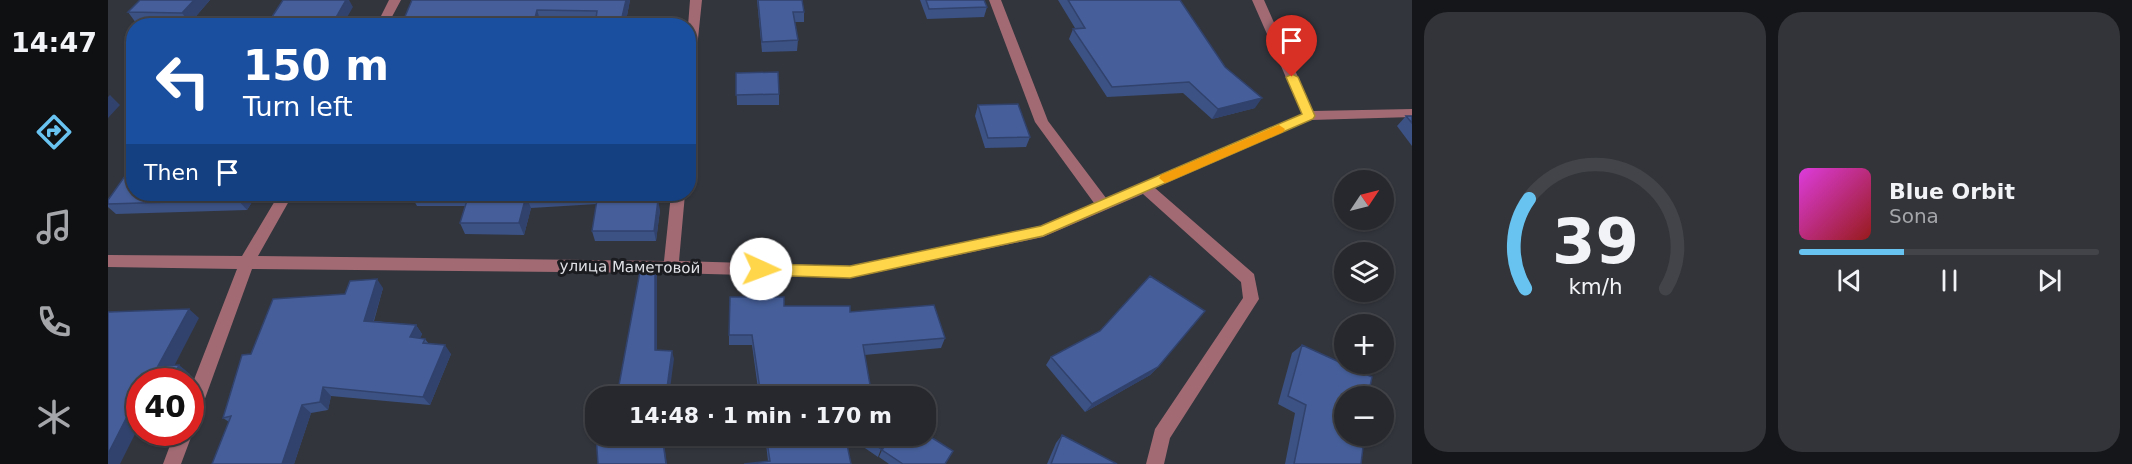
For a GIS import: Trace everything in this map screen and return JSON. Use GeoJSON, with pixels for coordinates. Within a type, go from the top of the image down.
{"type":"FeatureCollection","features":[{"type":"Feature","properties":{"kind":"street"},"geometry":{"type":"LineString","coordinates":[[385,18],[395,0]]}},
{"type":"Feature","properties":{"kind":"street"},"geometry":{"type":"LineString","coordinates":[[694,18],[696,0]]}},
{"type":"Feature","properties":{"kind":"street"},"geometry":{"type":"LineString","coordinates":[[995,0],[1042,122],[1103,205]]}},
{"type":"Feature","properties":{"kind":"street"},"geometry":{"type":"LineString","coordinates":[[1258,0],[1309,116]]}},
{"type":"Feature","properties":{"kind":"street","name":"улица Маметовой"},"geometry":{"type":"LineString","coordinates":[[108,261],[671,267],[850,272],[1043,231],[1309,116],[1412,112]]}},
{"type":"Feature","properties":{"kind":"street"},"geometry":{"type":"LineString","coordinates":[[1144,188],[1248,279],[1251,299],[1162,435],[1155,464]]}},
{"type":"Feature","properties":{"kind":"street"},"geometry":{"type":"LineString","coordinates":[[204,377],[247,262],[282,201]]}},
{"type":"Feature","properties":{"kind":"street"},"geometry":{"type":"LineString","coordinates":[[671,267],[677,201]]}},
{"type":"Feature","properties":{"kind":"street"},"geometry":{"type":"LineString","coordinates":[[172,464],[179,446]]}},
{"type":"Feature","properties":{"kind":"building"},"geometry":{"type":"Polygon","coordinates":[[[140,0],[194,0],[182,13],[128,12],[140,0]]]}},
{"type":"Feature","properties":{"kind":"building"},"geometry":{"type":"Polygon","coordinates":[[[283,0],[346,0],[336,18],[271,18],[283,0]]]}},
{"type":"Feature","properties":{"kind":"building"},"geometry":{"type":"Polygon","coordinates":[[[412,0],[626,0],[622,18],[596,18],[597,11],[537,10],[535,18],[404,18],[412,0]]]}},
{"type":"Feature","properties":{"kind":"building"},"geometry":{"type":"Polygon","coordinates":[[[758,0],[802,0],[804,12],[793,12],[798,40],[762,42],[758,0]]]}},
{"type":"Feature","properties":{"kind":"building"},"geometry":{"type":"Polygon","coordinates":[[[926,0],[984,0],[987,7],[929,9],[926,0]]]}},
{"type":"Feature","properties":{"kind":"building"},"geometry":{"type":"Polygon","coordinates":[[[1068,0],[1180,0],[1225,67],[1262,98],[1218,109],[1189,82],[1112,87],[1073,29],[1085,28],[1068,0]]]}},
{"type":"Feature","properties":{"kind":"building"},"geometry":{"type":"Polygon","coordinates":[[[778,72],[779,94],[736,95],[736,73],[778,72]]]}},
{"type":"Feature","properties":{"kind":"building"},"geometry":{"type":"Polygon","coordinates":[[[1018,104],[1030,137],[988,138],[978,105],[1018,104]]]}},
{"type":"Feature","properties":{"kind":"building"},"geometry":{"type":"Polygon","coordinates":[[[126,175],[126,201],[206,201],[108,204],[108,200],[126,175]]]}},
{"type":"Feature","properties":{"kind":"building"},"geometry":{"type":"Polygon","coordinates":[[[467,201],[525,201],[519,223],[460,223],[467,201]]]}},
{"type":"Feature","properties":{"kind":"building"},"geometry":{"type":"Polygon","coordinates":[[[597,201],[658,201],[654,231],[592,231],[597,201]]]}},
{"type":"Feature","properties":{"kind":"building"},"geometry":{"type":"Polygon","coordinates":[[[641,266],[655,266],[655,350],[672,351],[667,386],[619,386],[641,266]]]}},
{"type":"Feature","properties":{"kind":"building"},"geometry":{"type":"Polygon","coordinates":[[[1150,276],[1205,311],[1158,367],[1092,404],[1051,357],[1100,331],[1150,276]]]}},
{"type":"Feature","properties":{"kind":"building"},"geometry":{"type":"Polygon","coordinates":[[[377,279],[364,321],[416,325],[410,337],[425,339],[423,343],[445,345],[423,397],[323,387],[320,402],[302,405],[282,464],[212,464],[231,416],[223,418],[242,355],[251,354],[273,299],[345,294],[350,281],[377,279]]]}},
{"type":"Feature","properties":{"kind":"building"},"geometry":{"type":"Polygon","coordinates":[[[730,297],[784,297],[784,306],[850,306],[850,312],[934,305],[945,338],[863,345],[870,386],[760,386],[752,335],[729,335],[730,297]]]}},
{"type":"Feature","properties":{"kind":"building"},"geometry":{"type":"Polygon","coordinates":[[[189,309],[158,366],[179,365],[178,368],[126,368],[126,419],[108,454],[108,312],[189,309]]]}},
{"type":"Feature","properties":{"kind":"building"},"geometry":{"type":"Polygon","coordinates":[[[1302,345],[1334,360],[1334,374],[1365,374],[1372,377],[1370,386],[1334,386],[1334,446],[1363,447],[1361,464],[1294,464],[1306,405],[1288,396],[1302,345]]]}},
{"type":"Feature","properties":{"kind":"building"},"geometry":{"type":"Polygon","coordinates":[[[1062,435],[1117,464],[1051,464],[1062,435]]]}},
{"type":"Feature","properties":{"kind":"building"},"geometry":{"type":"Polygon","coordinates":[[[936,440],[953,451],[945,464],[903,464],[882,450],[885,446],[936,446],[936,440]]]}},
{"type":"Feature","properties":{"kind":"building"},"geometry":{"type":"Polygon","coordinates":[[[597,446],[664,446],[666,464],[598,464],[597,446]]]}},
{"type":"Feature","properties":{"kind":"building"},"geometry":{"type":"Polygon","coordinates":[[[768,446],[847,446],[851,464],[744,464],[770,461],[768,446]]]}},
{"type":"Feature","properties":{"kind":"slow traffic"},"geometry":{"type":"LineString","coordinates":[[1165,178],[1279,129]]}},
{"type":"Feature","properties":{"kind":"route"},"geometry":{"type":"LineString","coordinates":[[761,269],[850,272],[1043,231],[1309,116],[1292,77]]}}]}
